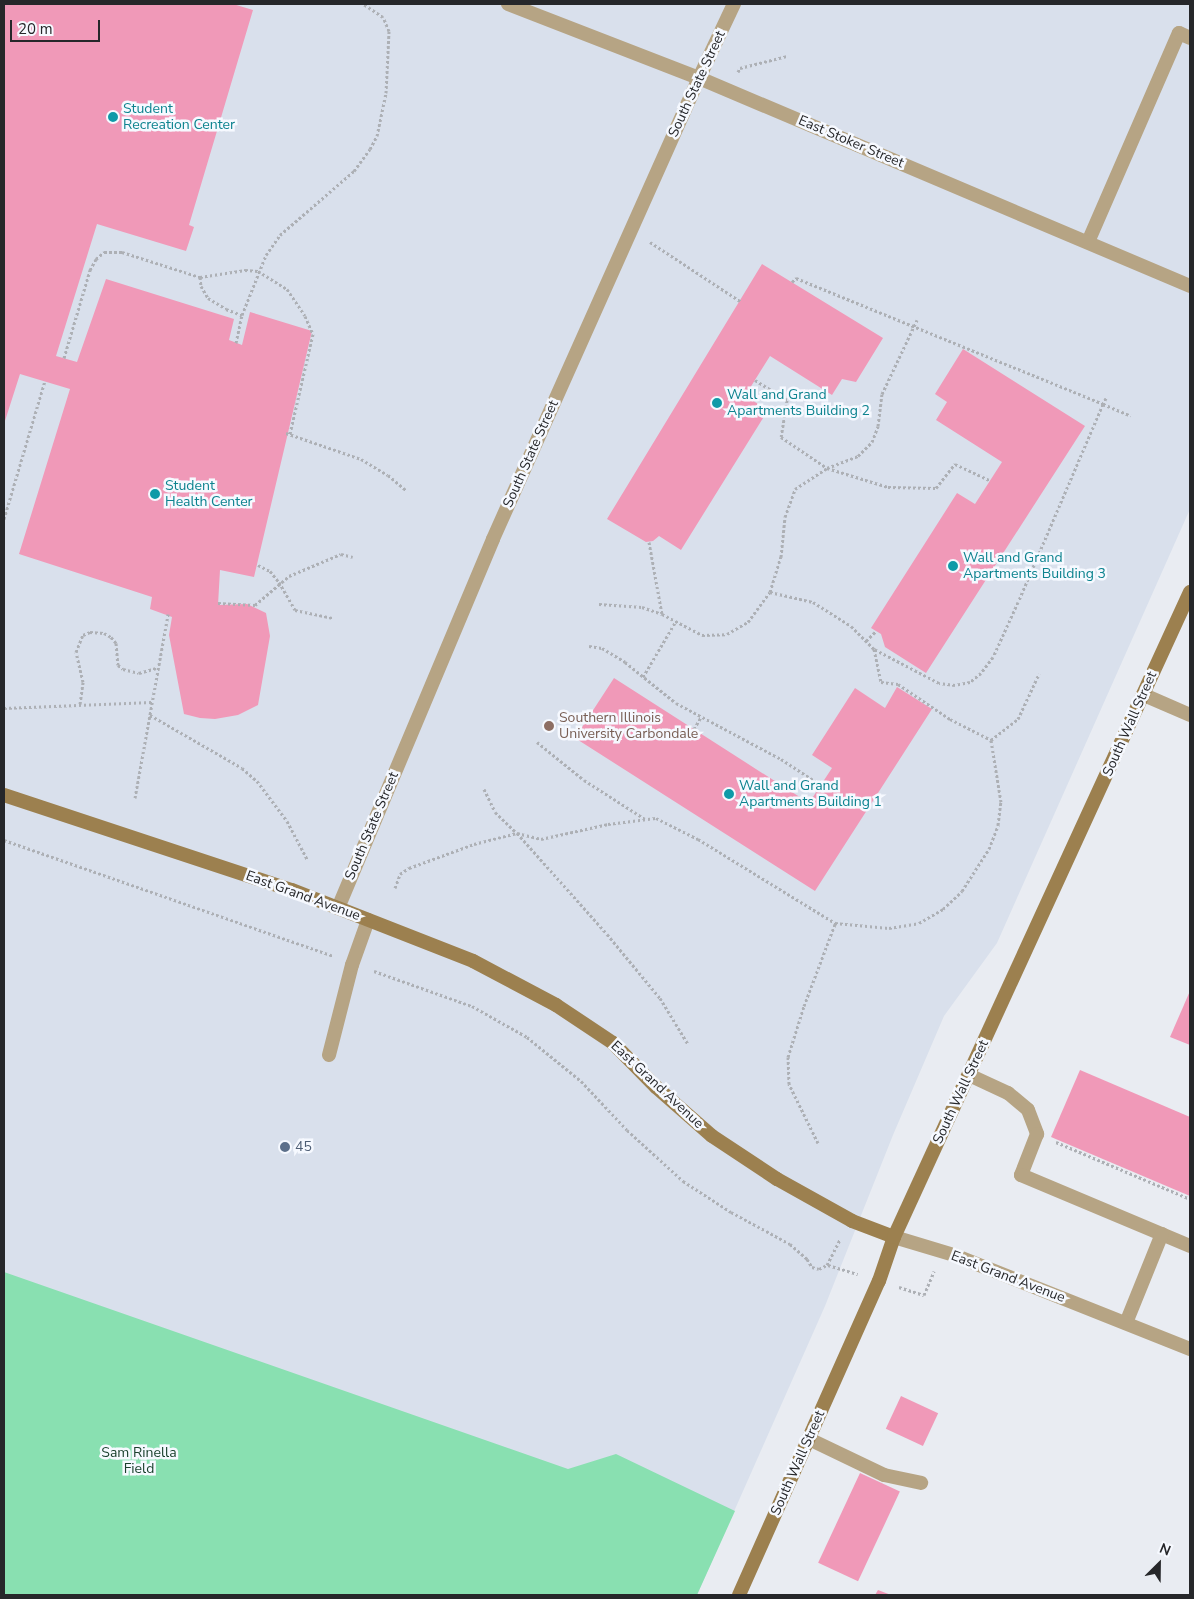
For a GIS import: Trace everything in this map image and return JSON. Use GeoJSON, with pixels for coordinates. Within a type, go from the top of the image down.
{"type":"FeatureCollection","features":[{"type":"Feature","properties":{"kind":"main road","name":"South Wall Street"},"geometry":{"type":"LineString","coordinates":[[739,1595],[879,1281],[894,1237],[1190,592]]}},
{"type":"Feature","properties":{"kind":"main road","name":"East Grand Avenue"},"geometry":{"type":"LineString","coordinates":[[4,795],[292,890],[473,962],[556,1005],[613,1043],[656,1087],[712,1136],[777,1179],[849,1219],[894,1237]]}},
{"type":"Feature","properties":{"kind":"street","name":"East Stoker Street"},"geometry":{"type":"LineString","coordinates":[[508,4],[729,90],[1190,286]]}},
{"type":"Feature","properties":{"kind":"street","name":"South State Street"},"geometry":{"type":"LineString","coordinates":[[338,908],[493,539],[699,78],[734,4]]}},
{"type":"Feature","properties":{"kind":"street"},"geometry":{"type":"LineString","coordinates":[[1088,242],[1180,33],[1190,38]]}},
{"type":"Feature","properties":{"kind":"street"},"geometry":{"type":"LineString","coordinates":[[1144,694],[1190,715]]}},
{"type":"Feature","properties":{"kind":"street"},"geometry":{"type":"LineString","coordinates":[[329,1055],[352,965],[368,920]]}},
{"type":"Feature","properties":{"kind":"street"},"geometry":{"type":"LineString","coordinates":[[969,1075],[1008,1093],[1028,1110],[1036,1134],[1021,1175],[1190,1246]]}},
{"type":"Feature","properties":{"kind":"street"},"geometry":{"type":"LineString","coordinates":[[1126,1323],[1162,1234]]}},
{"type":"Feature","properties":{"kind":"street","name":"East Grand Avenue"},"geometry":{"type":"LineString","coordinates":[[894,1237],[954,1255],[1190,1349]]}},
{"type":"Feature","properties":{"kind":"street"},"geometry":{"type":"LineString","coordinates":[[809,1440],[884,1475],[921,1483]]}},
{"type":"Feature","properties":{"kind":"path"},"geometry":{"type":"LineString","coordinates":[[236,343],[242,315],[266,255],[280,235],[354,171],[377,136],[386,93],[389,31],[383,17],[364,4]]}},
{"type":"Feature","properties":{"kind":"path"},"geometry":{"type":"LineString","coordinates":[[729,90],[740,68],[787,56]]}},
{"type":"Feature","properties":{"kind":"path"},"geometry":{"type":"LineString","coordinates":[[631,230],[740,301]]}},
{"type":"Feature","properties":{"kind":"path"},"geometry":{"type":"LineString","coordinates":[[64,358],[90,270],[96,259],[104,252],[122,252],[200,277],[245,270],[258,271],[287,289],[300,307],[313,334],[288,433],[361,459],[388,475],[406,490]]}},
{"type":"Feature","properties":{"kind":"path"},"geometry":{"type":"LineString","coordinates":[[200,277],[208,298],[226,309],[242,315]]}},
{"type":"Feature","properties":{"kind":"path"},"geometry":{"type":"LineString","coordinates":[[792,282],[796,278],[912,328],[1131,416]]}},
{"type":"Feature","properties":{"kind":"path"},"geometry":{"type":"LineString","coordinates":[[599,604],[642,608],[662,614],[702,634],[727,634],[748,622],[770,592],[781,557],[784,517],[795,489],[827,468],[858,456],[872,442],[878,426],[882,394],[917,320]]}},
{"type":"Feature","properties":{"kind":"path"},"geometry":{"type":"LineString","coordinates":[[755,380],[786,400],[780,437],[827,468],[888,487],[936,488],[954,464],[990,480]]}},
{"type":"Feature","properties":{"kind":"path"},"geometry":{"type":"LineString","coordinates":[[4,519],[45,381]]}},
{"type":"Feature","properties":{"kind":"path"},"geometry":{"type":"LineString","coordinates":[[770,592],[813,602],[851,626],[874,649],[939,683],[955,685],[970,682],[981,673],[993,657],[1106,398]]}},
{"type":"Feature","properties":{"kind":"path"},"geometry":{"type":"LineString","coordinates":[[649,542],[662,614]]}},
{"type":"Feature","properties":{"kind":"path"},"geometry":{"type":"LineString","coordinates":[[218,603],[255,605],[279,582],[341,554],[354,557]]}},
{"type":"Feature","properties":{"kind":"path"},"geometry":{"type":"LineString","coordinates":[[258,565],[270,571],[279,582],[295,610],[332,618]]}},
{"type":"Feature","properties":{"kind":"path"},"geometry":{"type":"LineString","coordinates":[[135,798],[168,614]]}},
{"type":"Feature","properties":{"kind":"path"},"geometry":{"type":"LineString","coordinates":[[643,677],[676,621]]}},
{"type":"Feature","properties":{"kind":"path"},"geometry":{"type":"LineString","coordinates":[[866,641],[876,631]]}},
{"type":"Feature","properties":{"kind":"path"},"geometry":{"type":"LineString","coordinates":[[80,704],[83,682],[76,652],[83,635],[90,632],[104,632],[111,637],[116,643],[118,665],[123,670],[139,673],[157,668]]}},
{"type":"Feature","properties":{"kind":"path"},"geometry":{"type":"LineString","coordinates":[[589,646],[609,652],[676,703],[781,759],[821,785]]}},
{"type":"Feature","properties":{"kind":"path"},"geometry":{"type":"LineString","coordinates":[[874,649],[881,682],[898,684],[950,719],[991,740]]}},
{"type":"Feature","properties":{"kind":"path"},"geometry":{"type":"LineString","coordinates":[[991,740],[1018,719],[1039,674]]}},
{"type":"Feature","properties":{"kind":"path"},"geometry":{"type":"LineString","coordinates":[[4,708],[152,702]]}},
{"type":"Feature","properties":{"kind":"path"},"geometry":{"type":"LineString","coordinates":[[150,715],[242,768],[257,781],[287,821],[307,859]]}},
{"type":"Feature","properties":{"kind":"path"},"geometry":{"type":"LineString","coordinates":[[694,729],[701,717]]}},
{"type":"Feature","properties":{"kind":"path"},"geometry":{"type":"LineString","coordinates":[[395,888],[400,874],[409,868],[474,844],[517,833],[541,839],[608,824],[656,818],[698,839],[836,923],[889,928],[919,923],[943,909],[962,890],[989,849],[998,825],[1002,802],[991,740]]}},
{"type":"Feature","properties":{"kind":"path"},"geometry":{"type":"LineString","coordinates":[[537,742],[584,780],[645,820]]}},
{"type":"Feature","properties":{"kind":"path"},"geometry":{"type":"LineString","coordinates":[[484,789],[495,812],[517,833],[607,934],[660,998],[688,1044]]}},
{"type":"Feature","properties":{"kind":"path"},"geometry":{"type":"LineString","coordinates":[[4,840],[314,949]]}},
{"type":"Feature","properties":{"kind":"path"},"geometry":{"type":"LineString","coordinates":[[818,1143],[789,1084],[788,1057],[804,1006],[836,923]]}},
{"type":"Feature","properties":{"kind":"path"},"geometry":{"type":"LineString","coordinates":[[381,973],[472,1006],[527,1037],[581,1081],[627,1130],[683,1181],[731,1212],[790,1244],[807,1259],[812,1267],[819,1269],[827,1265],[832,1259],[849,1219]]}},
{"type":"Feature","properties":{"kind":"path"},"geometry":{"type":"LineString","coordinates":[[1051,1140],[1190,1199]]}},
{"type":"Feature","properties":{"kind":"shaded area","name":"Southern Illinois University Carbondale"},"geometry":{"type":"Polygon","coordinates":[[[4,4],[1190,4],[1190,509],[997,943],[944,1016],[893,1135],[825,1306],[697,1595],[4,1595],[4,4]]]}},
{"type":"Feature","properties":{"kind":"green space","name":"Sam Rinella Field"},"geometry":{"type":"Polygon","coordinates":[[[4,1272],[568,1469],[616,1454],[735,1511],[697,1595],[4,1595],[4,1272]]]}},
{"type":"Feature","properties":{"kind":"building"},"geometry":{"type":"Polygon","coordinates":[[[4,4],[233,4],[253,10],[189,225],[194,227],[186,251],[97,224],[56,356],[77,362],[106,279],[234,319],[229,340],[242,345],[250,312],[312,331],[254,577],[220,570],[218,605],[247,604],[266,613],[270,636],[258,705],[238,715],[215,719],[184,714],[169,635],[172,617],[150,609],[152,597],[19,554],[70,389],[20,374],[4,424],[4,4]]]}},
{"type":"Feature","properties":{"kind":"building","name":"Wall and Grand Apartments Building 2"},"geometry":{"type":"Polygon","coordinates":[[[762,264],[883,338],[856,382],[842,379],[832,395],[770,356],[745,396],[768,410],[681,550],[659,536],[653,541],[646,542],[607,519],[762,264]]]}},
{"type":"Feature","properties":{"kind":"building","name":"Wall and Grand Apartments Building 3"},"geometry":{"type":"Polygon","coordinates":[[[963,349],[1085,426],[926,673],[885,647],[881,634],[871,628],[957,493],[975,504],[1002,462],[936,420],[947,402],[935,394],[963,349]]]}},
{"type":"Feature","properties":{"kind":"building","name":"Wall and Grand Apartments Building 1"},"geometry":{"type":"Polygon","coordinates":[[[614,678],[809,803],[832,768],[812,755],[855,688],[885,708],[897,687],[932,709],[815,891],[575,738],[614,678]]]}},
{"type":"Feature","properties":{"kind":"building"},"geometry":{"type":"Polygon","coordinates":[[[1190,991],[1190,1045],[1170,1037],[1190,991]]]}},
{"type":"Feature","properties":{"kind":"building"},"geometry":{"type":"Polygon","coordinates":[[[1080,1070],[1190,1117],[1190,1196],[1051,1137],[1080,1070]]]}},
{"type":"Feature","properties":{"kind":"building"},"geometry":{"type":"Polygon","coordinates":[[[901,1396],[938,1413],[923,1446],[886,1429],[901,1396]]]}},
{"type":"Feature","properties":{"kind":"building"},"geometry":{"type":"Polygon","coordinates":[[[860,1473],[900,1492],[858,1581],[818,1563],[860,1473]]]}},
{"type":"Feature","properties":{"kind":"building"},"geometry":{"type":"Polygon","coordinates":[[[878,1590],[891,1595],[875,1595],[878,1590]]]}},
{"type":"Feature","properties":{"kind":"place","name":"Student Recreation Center"},"geometry":{"type":"Point","coordinates":[113,117]}},
{"type":"Feature","properties":{"kind":"place","name":"Wall and Grand Apartments Building 2"},"geometry":{"type":"Point","coordinates":[717,403]}},
{"type":"Feature","properties":{"kind":"place","name":"Student Health Center"},"geometry":{"type":"Point","coordinates":[155,494]}},
{"type":"Feature","properties":{"kind":"place","name":"Wall and Grand Apartments Building 3"},"geometry":{"type":"Point","coordinates":[953,566]}},
{"type":"Feature","properties":{"kind":"place","name":"Southern Illinois University Carbondale"},"geometry":{"type":"Point","coordinates":[549,726]}},
{"type":"Feature","properties":{"kind":"place","name":"Wall and Grand Apartments Building 1"},"geometry":{"type":"Point","coordinates":[729,794]}},
{"type":"Feature","properties":{"kind":"place","name":"45"},"geometry":{"type":"Point","coordinates":[285,1147]}}]}
